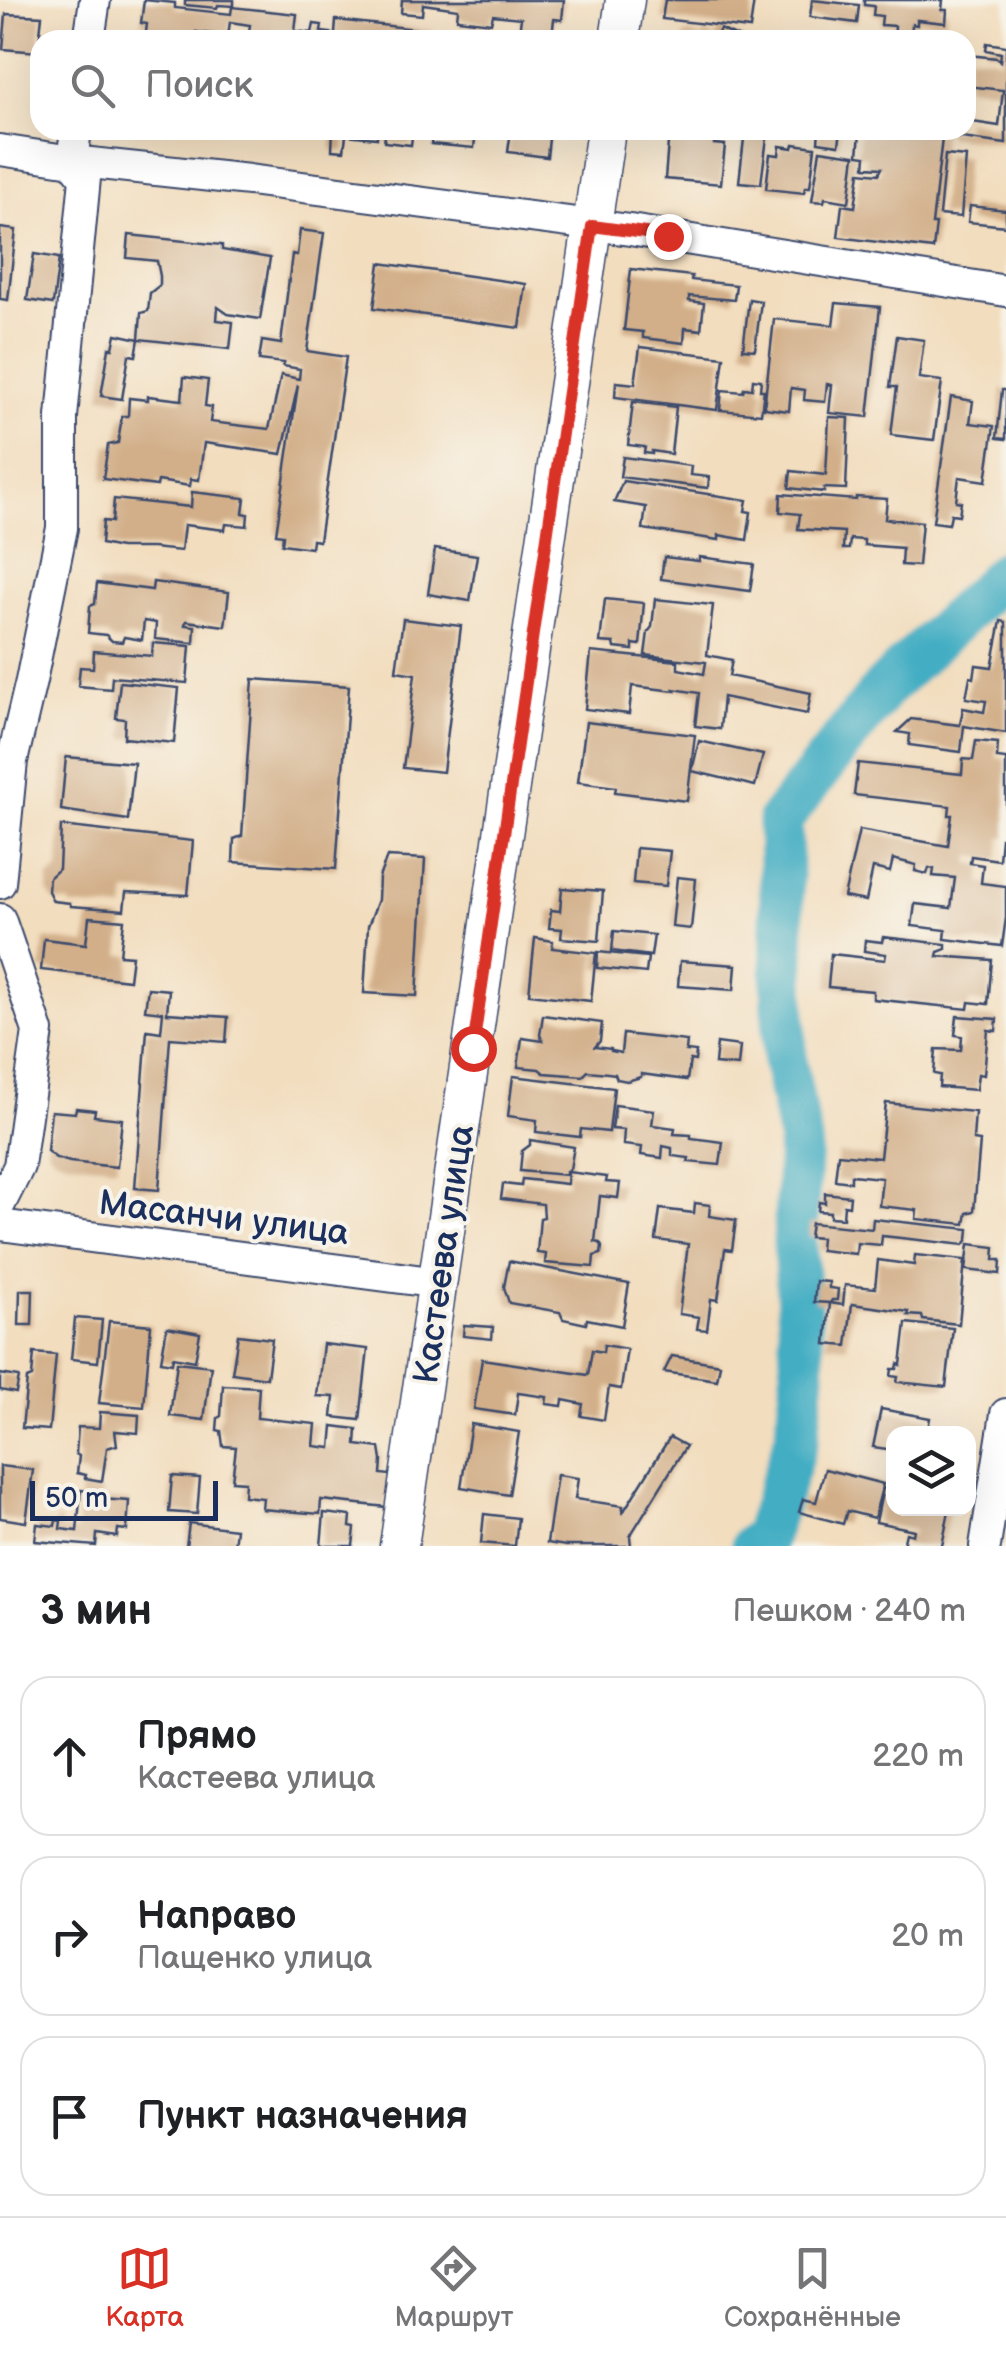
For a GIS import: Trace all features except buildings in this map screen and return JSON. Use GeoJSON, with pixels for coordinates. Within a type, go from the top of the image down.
{"type":"FeatureCollection","features":[{"type":"Feature","properties":{"kind":"street"},"geometry":{"type":"LineString","coordinates":[[90,30],[94,0]]}},
{"type":"Feature","properties":{"kind":"street"},"geometry":{"type":"LineString","coordinates":[[620,30],[625,0]]}},
{"type":"Feature","properties":{"kind":"street"},"geometry":{"type":"LineString","coordinates":[[0,882],[12,761],[62,528],[62,417],[86,178],[72,162],[75,140]]}},
{"type":"Feature","properties":{"kind":"street","name":"Кастеева улица"},"geometry":{"type":"LineString","coordinates":[[400,1546],[605,140]]}},
{"type":"Feature","properties":{"kind":"street"},"geometry":{"type":"LineString","coordinates":[[0,150],[630,230],[1006,291]]}},
{"type":"Feature","properties":{"kind":"street"},"geometry":{"type":"LineString","coordinates":[[0,918],[38,1031],[19,1166],[0,1204]]}},
{"type":"Feature","properties":{"kind":"street","name":"Масанчи улица"},"geometry":{"type":"LineString","coordinates":[[0,1226],[439,1283]]}},
{"type":"Feature","properties":{"kind":"street"},"geometry":{"type":"LineString","coordinates":[[985,1546],[1006,1414]]}},
{"type":"Feature","properties":{"kind":"waterway"},"geometry":{"type":"LineString","coordinates":[[753,1546],[765,1536],[797,1437],[803,1374],[795,1242],[800,1140],[785,1063],[780,820],[883,689],[1006,572]]}},
{"type":"Feature","properties":{"kind":"route"},"geometry":{"type":"LineString","coordinates":[[473,1048],[592,226],[668,236]]}}]}
